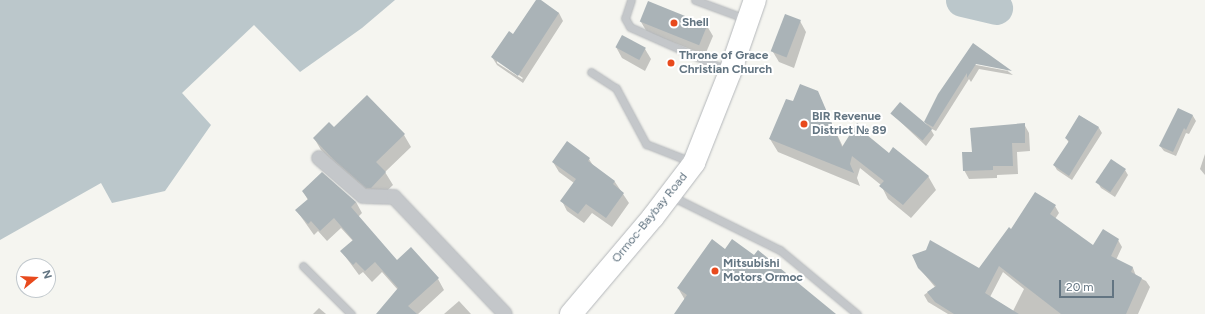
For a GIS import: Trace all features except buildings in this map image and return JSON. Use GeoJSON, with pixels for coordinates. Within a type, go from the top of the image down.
{"type":"FeatureCollection","features":[{"type":"Feature","properties":{"kind":"highway","name":"Ormoc-Baybay Road"},"geometry":{"type":"LineString","coordinates":[[571,314],[671,196],[694,163],[730,72],[751,10]]}},
{"type":"Feature","properties":{"kind":"street"},"geometry":{"type":"LineString","coordinates":[[319,158],[363,196],[394,197],[505,314]]}},
{"type":"Feature","properties":{"kind":"lane"},"geometry":{"type":"LineString","coordinates":[[632,0],[625,18],[630,27],[730,72]]}},
{"type":"Feature","properties":{"kind":"lane"},"geometry":{"type":"LineString","coordinates":[[695,0],[751,10]]}},
{"type":"Feature","properties":{"kind":"lane"},"geometry":{"type":"LineString","coordinates":[[591,72],[616,88],[646,144],[694,163]]}},
{"type":"Feature","properties":{"kind":"lane"},"geometry":{"type":"LineString","coordinates":[[671,196],[780,250],[857,314]]}},
{"type":"Feature","properties":{"kind":"lane"},"geometry":{"type":"LineString","coordinates":[[303,266],[351,314]]}},
{"type":"Feature","properties":{"kind":"shaded area"},"geometry":{"type":"Polygon","coordinates":[[[0,0],[395,0],[362,28],[300,72],[254,25],[182,93],[211,125],[165,191],[112,203],[101,183],[0,240],[0,0]]]}},
{"type":"Feature","properties":{"kind":"waterway"},"geometry":{"type":"LineString","coordinates":[[962,0],[996,8]]}},
{"type":"Feature","properties":{"kind":"place","name":"Shell"},"geometry":{"type":"Point","coordinates":[674,23]}},
{"type":"Feature","properties":{"kind":"place","name":"Throne of Grace Christian Church"},"geometry":{"type":"Point","coordinates":[671,63]}},
{"type":"Feature","properties":{"kind":"place","name":"BIR Revenue District № 89"},"geometry":{"type":"Point","coordinates":[804,124]}},
{"type":"Feature","properties":{"kind":"place","name":"Mitsubishi Motors Ormoc"},"geometry":{"type":"Point","coordinates":[715,271]}}]}
